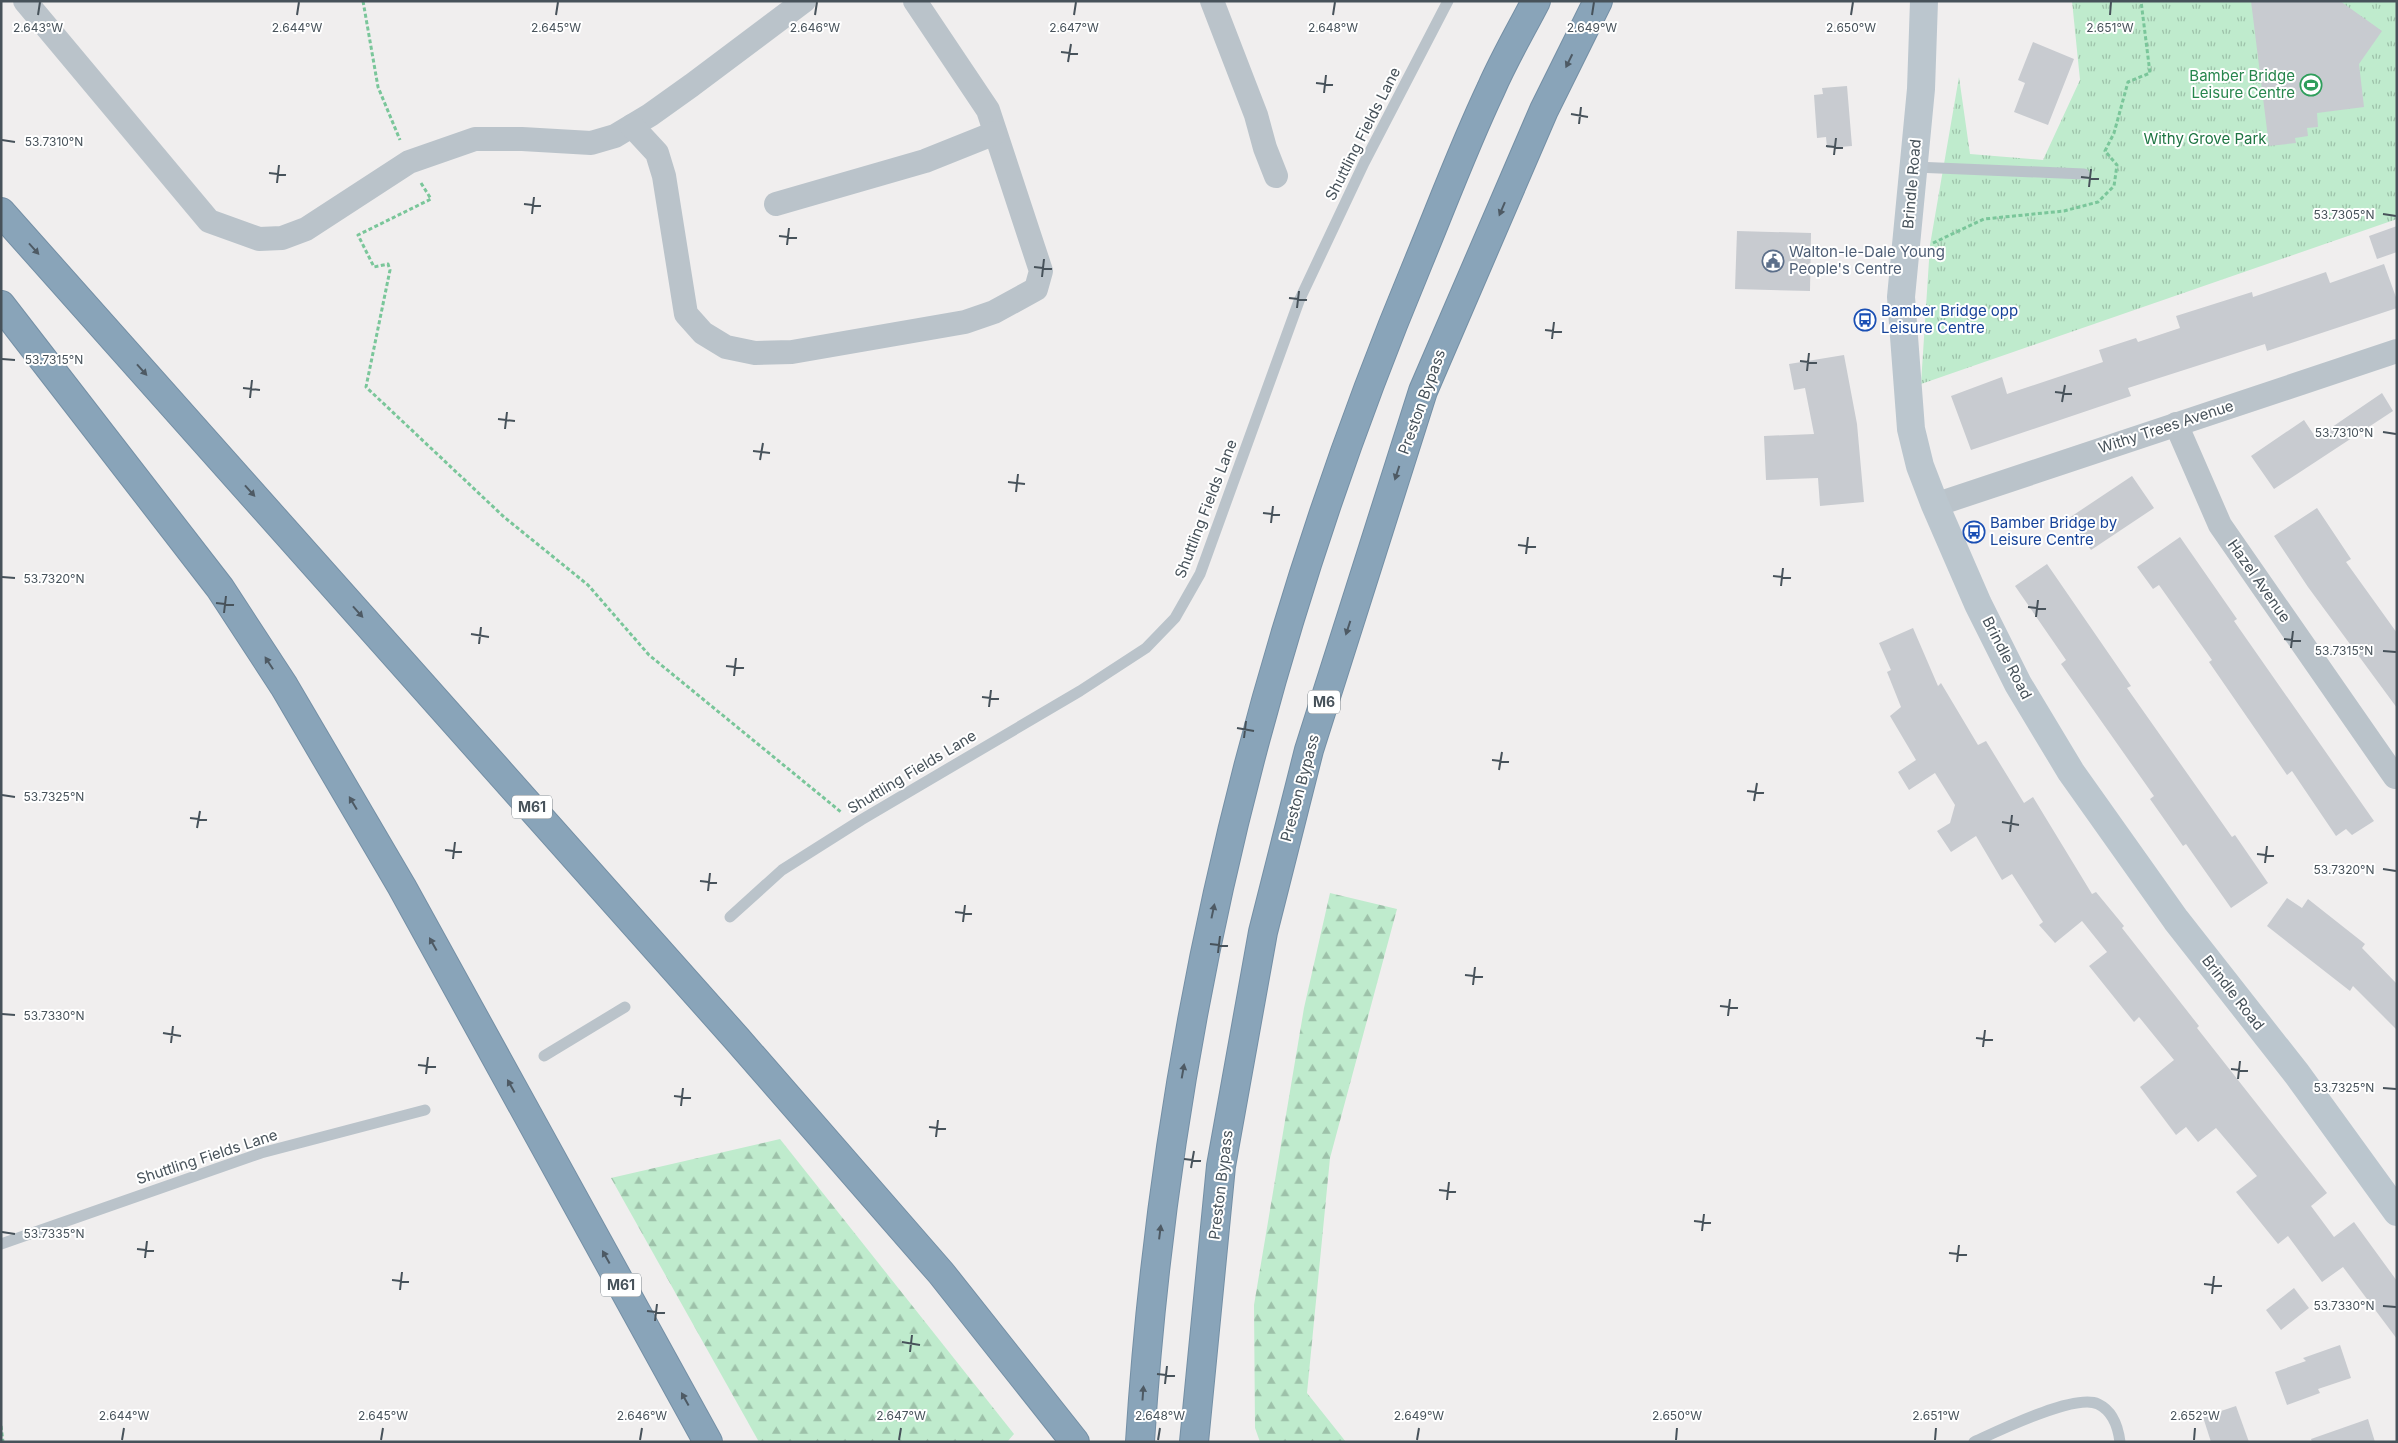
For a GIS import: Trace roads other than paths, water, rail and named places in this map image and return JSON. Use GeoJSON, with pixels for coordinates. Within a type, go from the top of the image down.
{"type":"FeatureCollection","features":[{"type":"Feature","properties":{"kind":"highway"},"geometry":{"type":"LineString","coordinates":[[1140,1442],[1154,1281],[1181,1081],[1199,977],[1219,884],[1266,694],[1322,514],[1356,418],[1491,88],[1536,1]]}},
{"type":"Feature","properties":{"kind":"highway","name":"Preston Bypass"},"geometry":{"type":"LineString","coordinates":[[1194,1442],[1222,1166],[1263,932],[1309,750],[1423,391],[1544,110],[1598,1]]}},
{"type":"Feature","properties":{"kind":"highway","name":"M61"},"geometry":{"type":"LineString","coordinates":[[1,212],[632,918],[941,1273],[1052,1410],[1075,1442]]}},
{"type":"Feature","properties":{"kind":"highway","name":"M61"},"geometry":{"type":"LineString","coordinates":[[1,305],[220,588],[284,686],[402,887],[708,1442]]}},
{"type":"Feature","properties":{"kind":"street"},"geometry":{"type":"LineString","coordinates":[[25,1],[209,221],[258,239],[282,238],[306,229],[409,162],[475,139],[522,139],[591,143],[615,136],[692,85],[804,1]]}},
{"type":"Feature","properties":{"kind":"street"},"geometry":{"type":"LineString","coordinates":[[632,126],[657,153],[664,176],[686,314],[703,333],[726,347],[755,353],[792,352],[965,322],[994,312],[1036,289],[1041,271],[988,110],[916,1]]}},
{"type":"Feature","properties":{"kind":"street"},"geometry":{"type":"LineString","coordinates":[[1212,1],[1256,115],[1265,148],[1276,176]]}},
{"type":"Feature","properties":{"kind":"street","name":"Brindle Road"},"geometry":{"type":"LineString","coordinates":[[1924,1],[1923,62],[1915,167],[1901,297],[1911,429],[1920,466],[1935,505],[1978,604],[2018,684],[2071,772],[2176,920],[2297,1074],[2397,1212]]}},
{"type":"Feature","properties":{"kind":"street"},"geometry":{"type":"LineString","coordinates":[[776,204],[925,161],[995,133]]}},
{"type":"Feature","properties":{"kind":"street","name":"Withy Trees Avenue"},"geometry":{"type":"LineString","coordinates":[[1935,505],[2397,351]]}},
{"type":"Feature","properties":{"kind":"street","name":"Hazel Avenue"},"geometry":{"type":"LineString","coordinates":[[2176,424],[2220,525],[2396,777]]}},
{"type":"Feature","properties":{"kind":"lane","name":"Shuttling Fields Lane"},"geometry":{"type":"LineString","coordinates":[[730,917],[782,870],[861,820],[1080,691],[1130,659],[1146,648],[1175,618],[1200,574],[1299,301],[1364,163],[1448,1]]}},
{"type":"Feature","properties":{"kind":"lane"},"geometry":{"type":"LineString","coordinates":[[1915,167],[2084,174]]}},
{"type":"Feature","properties":{"kind":"lane"},"geometry":{"type":"LineString","coordinates":[[544,1056],[625,1007]]}},
{"type":"Feature","properties":{"kind":"lane","name":"Shuttling Fields Lane"},"geometry":{"type":"LineString","coordinates":[[1,1244],[260,1153],[425,1110]]}},
{"type":"Feature","properties":{"kind":"lane"},"geometry":{"type":"LineString","coordinates":[[1974,1442],[2068,1404],[2084,1402],[2096,1403],[2105,1408],[2115,1422],[2120,1442]]}},
{"type":"Feature","properties":{"kind":"place","name":"Bamber Bridge Leisure Centre"},"geometry":{"type":"Point","coordinates":[2311,85]}},
{"type":"Feature","properties":{"kind":"place","name":"Walton-le-Dale Young People's Centre"},"geometry":{"type":"Point","coordinates":[1773,261]}},
{"type":"Feature","properties":{"kind":"place","name":"Bamber Bridge opp Leisure Centre"},"geometry":{"type":"Point","coordinates":[1865,320]}},
{"type":"Feature","properties":{"kind":"place","name":"Bamber Bridge by Leisure Centre"},"geometry":{"type":"Point","coordinates":[1974,532]}},
{"type":"Feature","properties":{"kind":"park label","name":"Withy Grove Park"},"geometry":{"type":"Point","coordinates":[2205,139]}}]}
